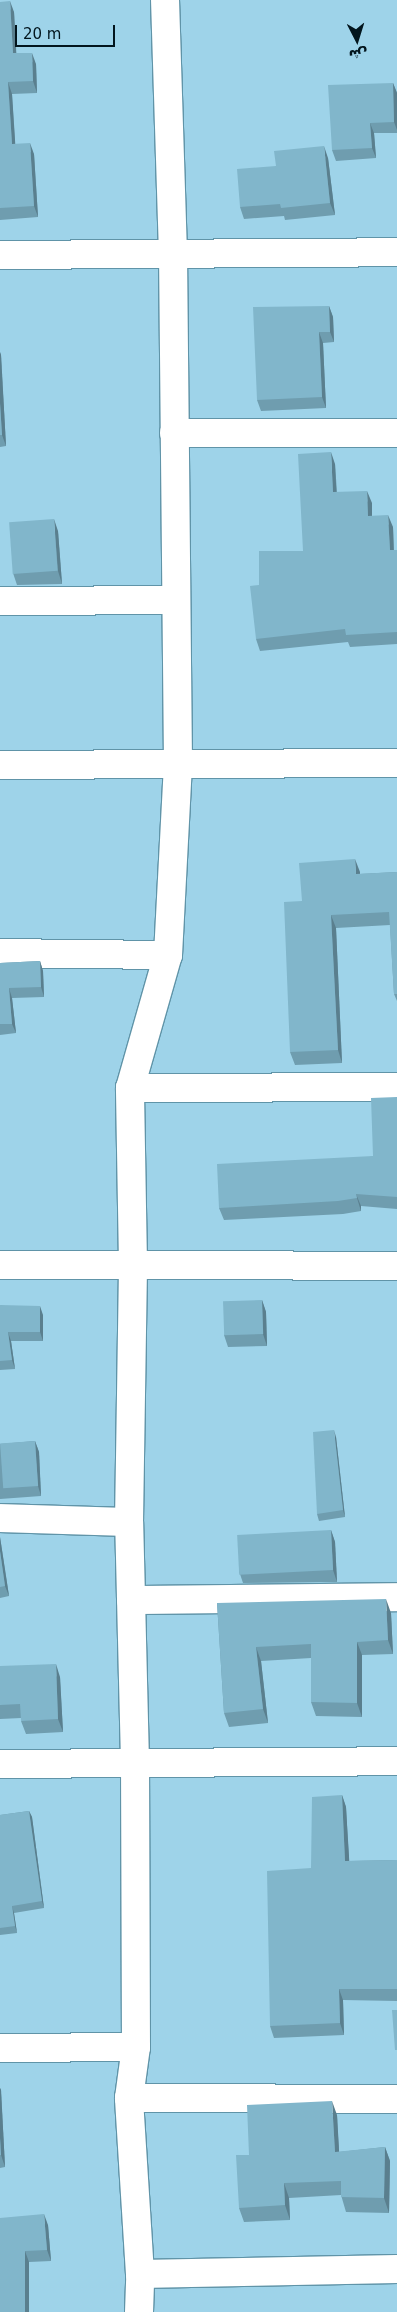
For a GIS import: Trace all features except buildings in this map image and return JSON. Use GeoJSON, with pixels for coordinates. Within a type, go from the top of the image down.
{"type":"FeatureCollection","features":[{"type":"Feature","properties":{"kind":"street"},"geometry":{"type":"LineString","coordinates":[[140,2312],[140,2274],[129,2098],[136,2047],[135,1762],[129,1522],[132,1264],[130,1088],[168,955],[178,763],[173,254],[165,0]]}},
{"type":"Feature","properties":{"kind":"street"},"geometry":{"type":"LineString","coordinates":[[0,256],[397,252]]}},
{"type":"Feature","properties":{"kind":"street"},"geometry":{"type":"LineString","coordinates":[[174,433],[397,433]]}},
{"type":"Feature","properties":{"kind":"street"},"geometry":{"type":"LineString","coordinates":[[0,601],[176,600]]}},
{"type":"Feature","properties":{"kind":"street"},"geometry":{"type":"LineString","coordinates":[[0,765],[397,763]]}},
{"type":"Feature","properties":{"kind":"street"},"geometry":{"type":"LineString","coordinates":[[0,953],[168,955]]}},
{"type":"Feature","properties":{"kind":"street"},"geometry":{"type":"LineString","coordinates":[[130,1088],[397,1087]]}},
{"type":"Feature","properties":{"kind":"street"},"geometry":{"type":"LineString","coordinates":[[0,1266],[132,1264],[397,1266]]}},
{"type":"Feature","properties":{"kind":"street"},"geometry":{"type":"LineString","coordinates":[[0,1518],[129,1522]]}},
{"type":"Feature","properties":{"kind":"street"},"geometry":{"type":"LineString","coordinates":[[131,1600],[397,1597]]}},
{"type":"Feature","properties":{"kind":"street"},"geometry":{"type":"LineString","coordinates":[[0,1764],[397,1761]]}},
{"type":"Feature","properties":{"kind":"street"},"geometry":{"type":"LineString","coordinates":[[0,2048],[136,2047]]}},
{"type":"Feature","properties":{"kind":"street"},"geometry":{"type":"LineString","coordinates":[[129,2098],[397,2099]]}},
{"type":"Feature","properties":{"kind":"street"},"geometry":{"type":"LineString","coordinates":[[140,2274],[397,2269]]}}]}
